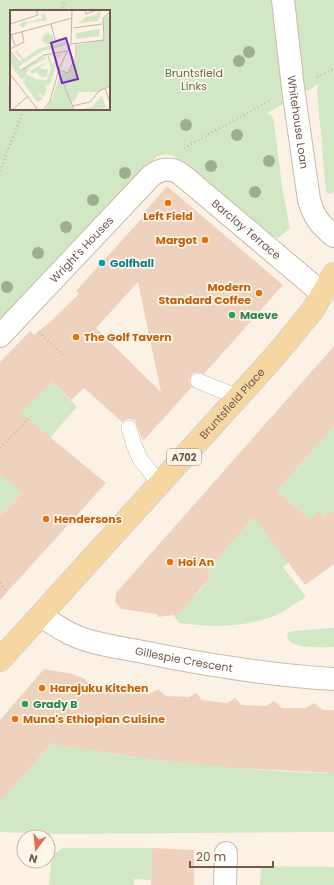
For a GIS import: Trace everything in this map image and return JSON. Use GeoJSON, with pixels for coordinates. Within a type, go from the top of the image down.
{"type":"FeatureCollection","features":[{"type":"Feature","properties":{"kind":"main road","name":"Bruntsfield Place"},"geometry":{"type":"LineString","coordinates":[[41,616],[299,328],[323,294],[334,274]]}},
{"type":"Feature","properties":{"kind":"main road","name":"A702"},"geometry":{"type":"LineString","coordinates":[[0,660],[41,616]]}},
{"type":"Feature","properties":{"kind":"street","name":"Whitehouse Loan"},"geometry":{"type":"LineString","coordinates":[[283,0],[293,88],[309,200],[313,212],[320,224],[334,236]]}},
{"type":"Feature","properties":{"kind":"street","name":"Barclay Terrace"},"geometry":{"type":"LineString","coordinates":[[167,169],[176,171],[182,175],[323,294]]}},
{"type":"Feature","properties":{"kind":"street","name":"Wright's Houses"},"geometry":{"type":"LineString","coordinates":[[0,336],[151,176],[158,171],[167,169]]}},
{"type":"Feature","properties":{"kind":"street","name":"Gillespie Crescent"},"geometry":{"type":"LineString","coordinates":[[41,616],[67,632],[116,647],[216,666],[264,673],[334,679]]}},
{"type":"Feature","properties":{"kind":"street"},"geometry":{"type":"LineString","coordinates":[[225,885],[226,853]]}},
{"type":"Feature","properties":{"kind":"lane"},"geometry":{"type":"LineString","coordinates":[[198,381],[238,397]]}},
{"type":"Feature","properties":{"kind":"lane"},"geometry":{"type":"LineString","coordinates":[[129,428],[140,458],[160,484]]}},
{"type":"Feature","properties":{"kind":"path"},"geometry":{"type":"LineString","coordinates":[[61,10],[65,0]]}},
{"type":"Feature","properties":{"kind":"path"},"geometry":{"type":"LineString","coordinates":[[167,169],[171,155],[293,88]]}},
{"type":"Feature","properties":{"kind":"path"},"geometry":{"type":"LineString","coordinates":[[0,171],[24,110]]}},
{"type":"Feature","properties":{"kind":"path"},"geometry":{"type":"LineString","coordinates":[[40,332],[62,355],[64,353]]}},
{"type":"Feature","properties":{"kind":"path"},"geometry":{"type":"LineString","coordinates":[[0,448],[31,416]]}},
{"type":"Feature","properties":{"kind":"path"},"geometry":{"type":"LineString","coordinates":[[0,583],[8,592]]}},
{"type":"Feature","properties":{"kind":"green space","name":"Bruntsfield Links"},"geometry":{"type":"Polygon","coordinates":[[[0,0],[334,0],[334,191],[331,194],[326,192],[317,89],[319,84],[267,113],[271,115],[274,121],[282,187],[290,228],[278,238],[265,234],[172,155],[166,154],[156,157],[0,321],[0,0]]]}},
{"type":"Feature","properties":{"kind":"green space"},"geometry":{"type":"Polygon","coordinates":[[[52,381],[77,407],[50,438],[22,493],[0,516],[0,434],[52,381]]]}},
{"type":"Feature","properties":{"kind":"green space"},"geometry":{"type":"Polygon","coordinates":[[[334,426],[334,510],[324,517],[320,511],[288,563],[283,567],[306,597],[278,614],[250,623],[215,626],[179,623],[171,612],[197,594],[212,575],[207,571],[260,510],[304,515],[277,491],[334,426]]]}},
{"type":"Feature","properties":{"kind":"green space"},"geometry":{"type":"Polygon","coordinates":[[[334,628],[334,647],[297,645],[291,642],[288,638],[288,633],[293,631],[334,628]]]}},
{"type":"Feature","properties":{"kind":"green space"},"geometry":{"type":"Polygon","coordinates":[[[53,742],[111,753],[170,761],[272,770],[334,773],[334,832],[56,834],[56,829],[16,829],[16,833],[2,832],[0,831],[0,802],[53,742]]]}},
{"type":"Feature","properties":{"kind":"green space"},"geometry":{"type":"Polygon","coordinates":[[[63,848],[152,848],[151,880],[134,879],[134,885],[49,885],[51,869],[56,869],[56,852],[63,848]]]}},
{"type":"Feature","properties":{"kind":"green space"},"geometry":{"type":"Polygon","coordinates":[[[261,866],[334,867],[334,885],[260,885],[261,866]]]}},
{"type":"Feature","properties":{"kind":"building"},"geometry":{"type":"Polygon","coordinates":[[[167,186],[283,285],[204,374],[197,372],[192,374],[189,382],[192,387],[143,441],[135,421],[127,419],[122,422],[84,388],[71,400],[52,381],[21,413],[106,483],[0,600],[0,516],[22,493],[0,473],[0,362],[30,331],[34,335],[79,294],[76,291],[143,217],[141,216],[167,186]],[[138,282],[96,328],[161,392],[138,282]]]}},
{"type":"Feature","properties":{"kind":"building"},"geometry":{"type":"Polygon","coordinates":[[[334,346],[334,426],[277,491],[309,519],[320,511],[324,517],[334,510],[334,564],[305,585],[254,517],[207,571],[212,575],[179,614],[158,617],[157,614],[122,609],[115,602],[116,593],[334,346]]]}},
{"type":"Feature","properties":{"kind":"building"},"geometry":{"type":"Polygon","coordinates":[[[44,669],[73,674],[85,679],[94,690],[121,684],[126,689],[149,694],[158,689],[166,696],[189,697],[196,693],[202,700],[227,703],[235,698],[242,705],[266,706],[274,701],[282,708],[306,708],[314,703],[323,710],[334,710],[334,773],[235,768],[157,760],[57,745],[53,742],[0,802],[0,720],[44,669]]]}},
{"type":"Feature","properties":{"kind":"building"},"geometry":{"type":"Polygon","coordinates":[[[152,848],[194,850],[194,885],[151,885],[152,848]]]}},
{"type":"Feature","properties":{"kind":"place","name":"Left Field"},"geometry":{"type":"Point","coordinates":[168,203]}},
{"type":"Feature","properties":{"kind":"place","name":"Margot"},"geometry":{"type":"Point","coordinates":[205,240]}},
{"type":"Feature","properties":{"kind":"place","name":"Golfhall"},"geometry":{"type":"Point","coordinates":[102,263]}},
{"type":"Feature","properties":{"kind":"place","name":"Modern Standard Coffee"},"geometry":{"type":"Point","coordinates":[259,293]}},
{"type":"Feature","properties":{"kind":"place","name":"Maeve"},"geometry":{"type":"Point","coordinates":[232,315]}},
{"type":"Feature","properties":{"kind":"place","name":"The Golf Tavern"},"geometry":{"type":"Point","coordinates":[76,337]}},
{"type":"Feature","properties":{"kind":"place","name":"Hendersons"},"geometry":{"type":"Point","coordinates":[46,519]}},
{"type":"Feature","properties":{"kind":"place","name":"Hoi An"},"geometry":{"type":"Point","coordinates":[170,562]}},
{"type":"Feature","properties":{"kind":"place","name":"Harajuku Kitchen"},"geometry":{"type":"Point","coordinates":[42,688]}},
{"type":"Feature","properties":{"kind":"place","name":"Grady B"},"geometry":{"type":"Point","coordinates":[25,704]}},
{"type":"Feature","properties":{"kind":"place","name":"Muna's Ethiopian Cuisine"},"geometry":{"type":"Point","coordinates":[15,719]}}]}
